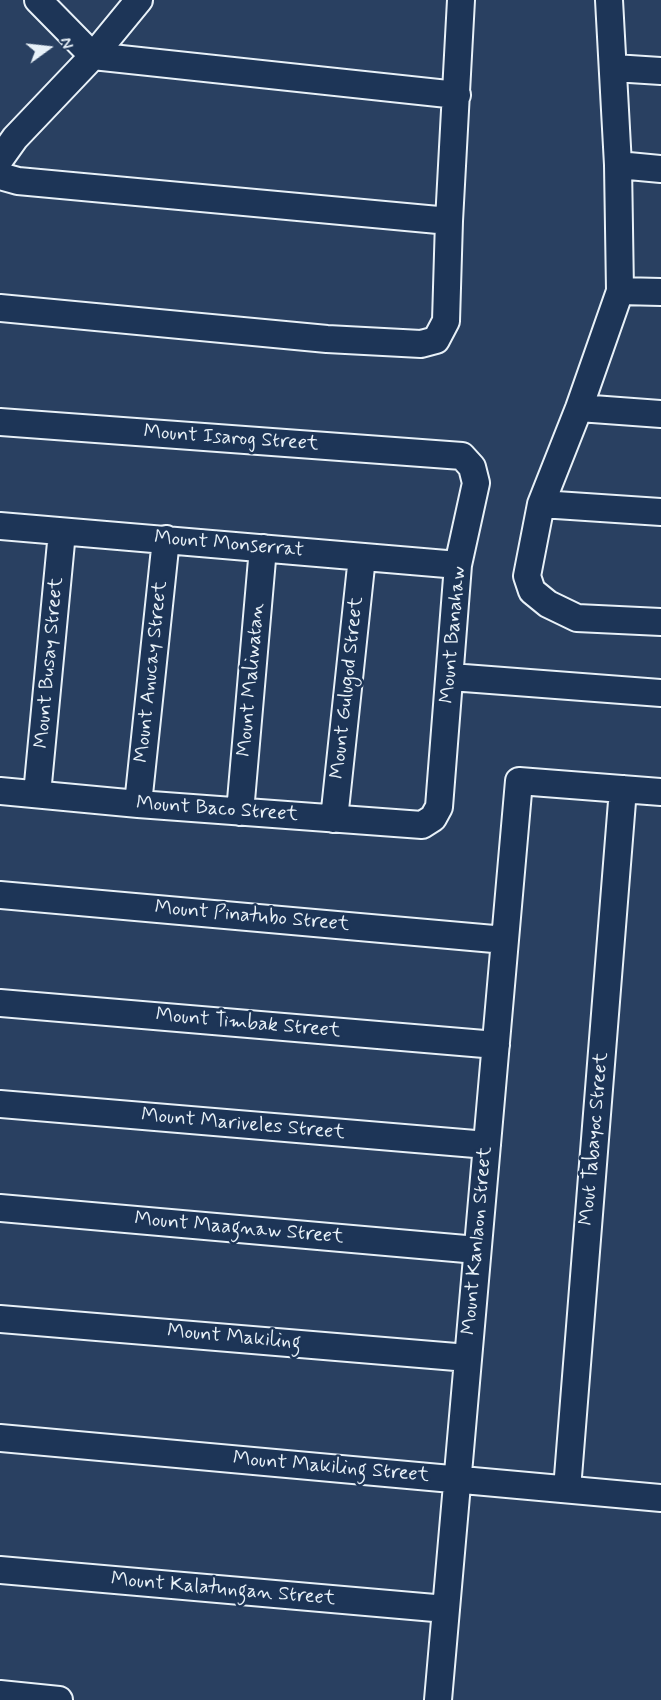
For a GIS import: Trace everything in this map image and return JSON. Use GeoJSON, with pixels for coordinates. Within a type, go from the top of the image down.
{"type":"FeatureCollection","features":[{"type":"Feature","properties":{"kind":"street"},"geometry":{"type":"LineString","coordinates":[[38,0],[93,56],[457,95]]}},
{"type":"Feature","properties":{"kind":"street"},"geometry":{"type":"LineString","coordinates":[[140,0],[93,56],[15,138],[0,162],[18,181],[449,220]]}},
{"type":"Feature","properties":{"kind":"street"},"geometry":{"type":"LineString","coordinates":[[0,308],[327,339],[421,344],[436,340],[446,321],[461,0]]}},
{"type":"Feature","properties":{"kind":"street"},"geometry":{"type":"LineString","coordinates":[[609,0],[618,165],[620,291],[579,408],[541,504],[527,576],[532,591],[548,604],[577,618],[661,622]]}},
{"type":"Feature","properties":{"kind":"street"},"geometry":{"type":"LineString","coordinates":[[614,68],[661,71]]}},
{"type":"Feature","properties":{"kind":"street"},"geometry":{"type":"LineString","coordinates":[[618,165],[661,169]]}},
{"type":"Feature","properties":{"kind":"street"},"geometry":{"type":"LineString","coordinates":[[620,291],[661,292]]}},
{"type":"Feature","properties":{"kind":"street"},"geometry":{"type":"LineString","coordinates":[[579,408],[661,414]]}},
{"type":"Feature","properties":{"kind":"street","name":"Mount Isarog Street"},"geometry":{"type":"LineString","coordinates":[[0,422],[462,456]]}},
{"type":"Feature","properties":{"kind":"street","name":"Mount Banahaw"},"geometry":{"type":"LineString","coordinates":[[433,818],[439,807],[451,678],[458,565],[476,483],[472,467],[462,456]]}},
{"type":"Feature","properties":{"kind":"street"},"geometry":{"type":"LineString","coordinates":[[541,504],[661,512]]}},
{"type":"Feature","properties":{"kind":"street","name":"Mount Monserrat"},"geometry":{"type":"LineString","coordinates":[[0,526],[458,565]]}},
{"type":"Feature","properties":{"kind":"street","name":"Mount Busay Street"},"geometry":{"type":"LineString","coordinates":[[37,794],[62,532]]}},
{"type":"Feature","properties":{"kind":"street","name":"Mount Anucay Street"},"geometry":{"type":"LineString","coordinates":[[138,804],[166,539]]}},
{"type":"Feature","properties":{"kind":"street","name":"Mount Maliwatan"},"geometry":{"type":"LineString","coordinates":[[240,812],[263,548]]}},
{"type":"Feature","properties":{"kind":"street","name":"Mount Gulugod Street"},"geometry":{"type":"LineString","coordinates":[[334,819],[362,557]]}},
{"type":"Feature","properties":{"kind":"street"},"geometry":{"type":"LineString","coordinates":[[451,678],[661,693]]}},
{"type":"Feature","properties":{"kind":"street","name":"Mount Kanlaon Street"},"geometry":{"type":"LineString","coordinates":[[438,1700],[519,781],[623,789]]}},
{"type":"Feature","properties":{"kind":"street"},"geometry":{"type":"LineString","coordinates":[[623,789],[661,792]]}},
{"type":"Feature","properties":{"kind":"street","name":"Mout Tabayoc Street"},"geometry":{"type":"LineString","coordinates":[[567,1489],[623,789]]}},
{"type":"Feature","properties":{"kind":"street","name":"Mount Baco Street"},"geometry":{"type":"LineString","coordinates":[[0,791],[138,804],[422,825],[433,818]]}},
{"type":"Feature","properties":{"kind":"street","name":"Mount Pinatubo Street"},"geometry":{"type":"LineString","coordinates":[[0,895],[505,940]]}},
{"type":"Feature","properties":{"kind":"street","name":"Mount Timbak Street"},"geometry":{"type":"LineString","coordinates":[[0,1003],[496,1045]]}},
{"type":"Feature","properties":{"kind":"street","name":"Mount Mariveles Street"},"geometry":{"type":"LineString","coordinates":[[0,1104],[487,1145]]}},
{"type":"Feature","properties":{"kind":"street","name":"Mount Maagnaw Street"},"geometry":{"type":"LineString","coordinates":[[0,1208],[477,1250]]}},
{"type":"Feature","properties":{"kind":"street","name":"Mount Makiling"},"geometry":{"type":"LineString","coordinates":[[0,1319],[468,1358]]}},
{"type":"Feature","properties":{"kind":"street","name":"Mount Makiling Street"},"geometry":{"type":"LineString","coordinates":[[0,1438],[661,1498]]}},
{"type":"Feature","properties":{"kind":"street","name":"Mount Kalatungan Street"},"geometry":{"type":"LineString","coordinates":[[0,1570],[446,1609]]}},
{"type":"Feature","properties":{"kind":"street"},"geometry":{"type":"LineString","coordinates":[[0,1694],[60,1700]]}}]}
